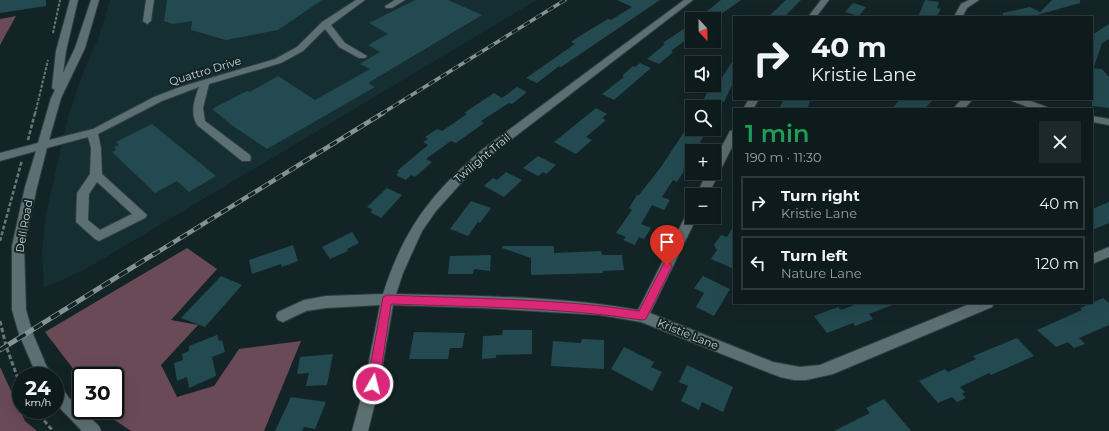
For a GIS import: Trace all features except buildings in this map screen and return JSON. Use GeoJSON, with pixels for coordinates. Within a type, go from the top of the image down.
{"type":"FeatureCollection","features":[{"type":"Feature","properties":{"kind":"street","name":"Dell Road"},"geometry":{"type":"LineString","coordinates":[[56,98],[60,51],[74,0]]}},
{"type":"Feature","properties":{"kind":"street","name":"Dell Road"},"geometry":{"type":"LineString","coordinates":[[40,367],[26,334],[19,310],[18,246],[31,187],[56,98],[80,48],[95,0]]}},
{"type":"Feature","properties":{"kind":"street"},"geometry":{"type":"LineString","coordinates":[[147,22],[150,0]]}},
{"type":"Feature","properties":{"kind":"street","name":"Quattro Drive"},"geometry":{"type":"LineString","coordinates":[[0,157],[43,144],[92,132],[158,100],[205,83],[265,66],[290,56],[300,49],[326,24],[361,0]]}},
{"type":"Feature","properties":{"kind":"street"},"geometry":{"type":"LineString","coordinates":[[389,6],[401,0]]}},
{"type":"Feature","properties":{"kind":"street","name":"Twilight Trail"},"geometry":{"type":"LineString","coordinates":[[360,431],[373,384],[390,286],[404,252],[421,222],[440,195],[462,172],[689,0]]}},
{"type":"Feature","properties":{"kind":"street"},"geometry":{"type":"LineString","coordinates":[[813,16],[825,0]]}},
{"type":"Feature","properties":{"kind":"street"},"geometry":{"type":"LineString","coordinates":[[959,16],[964,6],[976,0]]}},
{"type":"Feature","properties":{"kind":"street"},"geometry":{"type":"LineString","coordinates":[[326,24],[342,45],[362,56]]}},
{"type":"Feature","properties":{"kind":"street"},"geometry":{"type":"LineString","coordinates":[[205,83],[198,107],[198,117],[201,123],[246,158]]}},
{"type":"Feature","properties":{"kind":"street"},"geometry":{"type":"LineString","coordinates":[[959,108],[967,100]]}},
{"type":"Feature","properties":{"kind":"street"},"geometry":{"type":"LineString","coordinates":[[1019,100],[1040,108]]}},
{"type":"Feature","properties":{"kind":"street"},"geometry":{"type":"LineString","coordinates":[[1093,119],[1109,122]]}},
{"type":"Feature","properties":{"kind":"street"},"geometry":{"type":"LineString","coordinates":[[92,132],[96,148],[96,175],[83,193],[82,222],[99,236],[141,215],[96,175]]}},
{"type":"Feature","properties":{"kind":"street"},"geometry":{"type":"LineString","coordinates":[[721,157],[733,135]]}},
{"type":"Feature","properties":{"kind":"street"},"geometry":{"type":"LineString","coordinates":[[642,316],[688,224]]}},
{"type":"Feature","properties":{"kind":"street","name":"Kristie Lane"},"geometry":{"type":"LineString","coordinates":[[283,316],[304,306],[326,302],[387,300],[559,306],[600,309],[642,316],[772,368],[791,374],[811,374],[828,369],[983,304]]}},
{"type":"Feature","properties":{"kind":"street"},"geometry":{"type":"LineString","coordinates":[[64,403],[93,431]]}},
{"type":"Feature","properties":{"kind":"path"},"geometry":{"type":"LineString","coordinates":[[53,34],[60,0]]}},
{"type":"Feature","properties":{"kind":"path"},"geometry":{"type":"LineString","coordinates":[[0,241],[2,226],[33,125],[49,55]]}},
{"type":"Feature","properties":{"kind":"path"},"geometry":{"type":"LineString","coordinates":[[0,322],[6,346],[14,367]]}},
{"type":"Feature","properties":{"kind":"path"},"geometry":{"type":"LineString","coordinates":[[42,419],[53,431]]}},
{"type":"Feature","properties":{"kind":"shaded area"},"geometry":{"type":"Polygon","coordinates":[[[110,0],[537,0],[86,269],[44,288],[42,251],[46,214],[68,117],[84,70],[99,37],[110,0]]]}},
{"type":"Feature","properties":{"kind":"shaded area"},"geometry":{"type":"Polygon","coordinates":[[[16,16],[0,45],[0,19],[16,16]]]}},
{"type":"Feature","properties":{"kind":"shaded area"},"geometry":{"type":"Polygon","coordinates":[[[187,248],[217,269],[171,320],[198,325],[161,365],[177,397],[214,386],[239,349],[301,341],[264,431],[131,431],[113,419],[124,419],[124,367],[72,367],[45,332],[187,248]]]}},
{"type":"Feature","properties":{"kind":"shaded area"},"geometry":{"type":"Polygon","coordinates":[[[0,367],[12,393],[12,419],[24,419],[37,431],[0,431],[0,367]]]}},
{"type":"Feature","properties":{"kind":"railway"},"geometry":{"type":"LineString","coordinates":[[381,114],[565,0]]}},
{"type":"Feature","properties":{"kind":"railway"},"geometry":{"type":"LineString","coordinates":[[153,255],[383,113]]}},
{"type":"Feature","properties":{"kind":"railway"},"geometry":{"type":"LineString","coordinates":[[0,350],[154,254]]}},
{"type":"Feature","properties":{"kind":"route"},"geometry":{"type":"LineString","coordinates":[[373,384],[381,326],[387,300],[483,302],[559,306],[600,309],[642,316],[667,266]]}}]}
